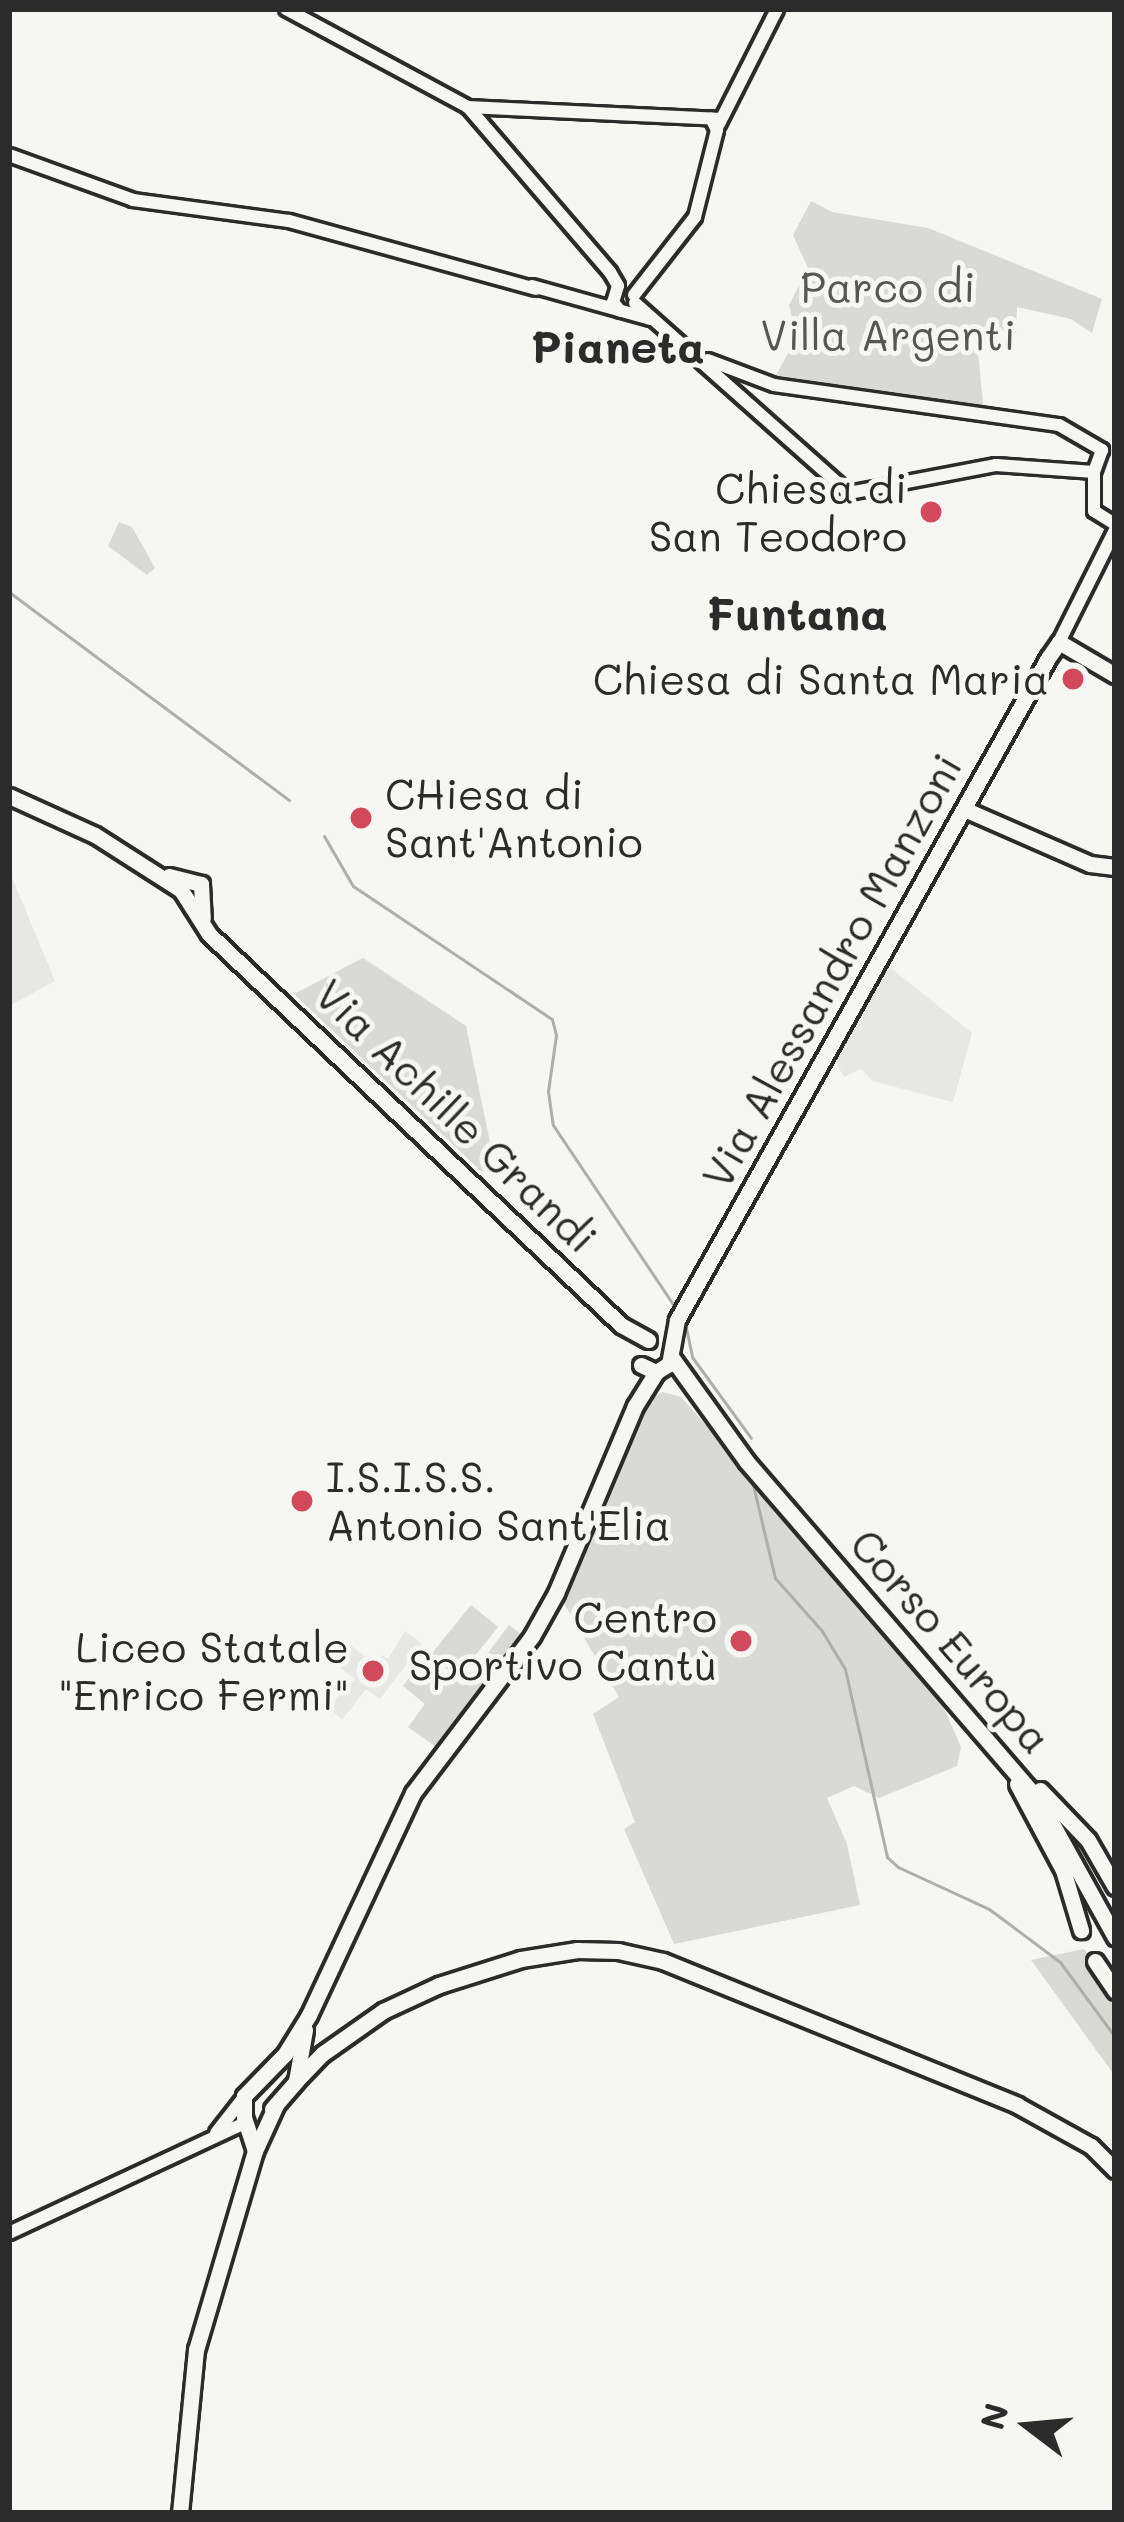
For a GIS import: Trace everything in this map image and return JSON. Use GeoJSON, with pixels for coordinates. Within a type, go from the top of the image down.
{"type":"FeatureCollection","features":[{"type":"Feature","properties":{"kind":"main road"},"geometry":{"type":"LineString","coordinates":[[1060,641],[1115,675]]}},
{"type":"Feature","properties":{"kind":"main road","name":"Via Alessandro Manzoni"},"geometry":{"type":"LineString","coordinates":[[656,1355],[1060,641]]}},
{"type":"Feature","properties":{"kind":"main road","name":"Via Achille Grandi"},"geometry":{"type":"LineString","coordinates":[[9,796],[95,835],[188,892],[200,916],[241,961],[656,1355]]}},
{"type":"Feature","properties":{"kind":"main road"},"geometry":{"type":"LineString","coordinates":[[964,809],[1090,864],[1115,867]]}},
{"type":"Feature","properties":{"kind":"main road"},"geometry":{"type":"LineString","coordinates":[[296,2080],[295,2056],[309,2015],[413,1793],[512,1665],[556,1593],[656,1355]]}},
{"type":"Feature","properties":{"kind":"main road","name":"Corso Europa"},"geometry":{"type":"LineString","coordinates":[[656,1355],[996,1744],[1039,1800],[1115,1937]]}},
{"type":"Feature","properties":{"kind":"main road"},"geometry":{"type":"LineString","coordinates":[[996,1744],[1017,1794],[1063,1870],[1081,1930]]}},
{"type":"Feature","properties":{"kind":"main road"},"geometry":{"type":"LineString","coordinates":[[996,1744],[1088,1840],[1115,1887]]}},
{"type":"Feature","properties":{"kind":"main road"},"geometry":{"type":"LineString","coordinates":[[1056,1788],[1059,1809]]}},
{"type":"Feature","properties":{"kind":"main road"},"geometry":{"type":"LineString","coordinates":[[180,2513],[196,2350],[255,2151],[276,2105],[322,2054],[412,1996],[478,1970],[545,1956],[618,1951],[715,1982],[1017,2105],[1091,2146],[1115,2170]]}},
{"type":"Feature","properties":{"kind":"main road"},"geometry":{"type":"LineString","coordinates":[[1096,1961],[1115,1991]]}},
{"type":"Feature","properties":{"kind":"main road"},"geometry":{"type":"LineString","coordinates":[[255,2151],[244,2096],[295,2056],[322,2054]]}},
{"type":"Feature","properties":{"kind":"main road"},"geometry":{"type":"LineString","coordinates":[[247,2123],[276,2105]]}},
{"type":"Feature","properties":{"kind":"street"},"geometry":{"type":"LineString","coordinates":[[287,9],[468,107],[612,274],[616,293],[701,357],[849,493],[996,465],[1094,472]]}},
{"type":"Feature","properties":{"kind":"street"},"geometry":{"type":"LineString","coordinates":[[629,305],[695,217],[716,123],[777,9]]}},
{"type":"Feature","properties":{"kind":"street"},"geometry":{"type":"LineString","coordinates":[[468,107],[716,123]]}},
{"type":"Feature","properties":{"kind":"street"},"geometry":{"type":"LineString","coordinates":[[9,155],[134,200],[289,220],[586,304],[629,305]]}},
{"type":"Feature","properties":{"kind":"street"},"geometry":{"type":"LineString","coordinates":[[616,293],[629,305]]}},
{"type":"Feature","properties":{"kind":"street"},"geometry":{"type":"LineString","coordinates":[[586,304],[616,293]]}},
{"type":"Feature","properties":{"kind":"street"},"geometry":{"type":"LineString","coordinates":[[701,357],[774,385],[1059,425],[1100,448],[1094,472],[1094,511],[1115,527]]}},
{"type":"Feature","properties":{"kind":"street","name":"Via Alessandro Manzoni"},"geometry":{"type":"LineString","coordinates":[[1060,641],[1115,527]]}},
{"type":"Feature","properties":{"kind":"street"},"geometry":{"type":"LineString","coordinates":[[9,2233],[196,2148],[215,2134],[244,2096]]}},
{"type":"Feature","properties":{"kind":"street"},"geometry":{"type":"LineString","coordinates":[[215,2134],[247,2123]]}},
{"type":"Feature","properties":{"kind":"shaded area"},"geometry":{"type":"Polygon","coordinates":[[[9,876],[55,981],[9,1006],[9,876]]]}},
{"type":"Feature","properties":{"kind":"shaded area"},"geometry":{"type":"Polygon","coordinates":[[[888,966],[972,1033],[953,1102],[873,1081],[861,1069],[844,1077],[834,1059],[888,966]]]}},
{"type":"Feature","properties":{"kind":"shaded area","name":"Liceo Statale \"Enrico Fermi\""},"geometry":{"type":"Polygon","coordinates":[[[405,1631],[422,1644],[380,1699],[366,1689],[342,1720],[329,1707],[355,1679],[331,1661],[346,1642],[374,1663],[381,1655],[388,1659],[405,1631]]]}},
{"type":"Feature","properties":{"kind":"green space","name":"Parco di Villa Argenti"},"geometry":{"type":"Polygon","coordinates":[[[811,201],[832,212],[928,228],[1102,299],[1092,333],[1071,319],[1017,307],[1016,334],[976,331],[984,414],[774,379],[797,337],[789,305],[808,268],[793,235],[811,201]]]}},
{"type":"Feature","properties":{"kind":"green space"},"geometry":{"type":"Polygon","coordinates":[[[119,522],[132,527],[155,568],[147,575],[108,546],[119,522]]]}},
{"type":"Feature","properties":{"kind":"green space"},"geometry":{"type":"Polygon","coordinates":[[[363,958],[466,1026],[493,1157],[482,1172],[294,994],[363,958]]]}},
{"type":"Feature","properties":{"kind":"green space","name":"Centro Sportivo Cantù"},"geometry":{"type":"Polygon","coordinates":[[[663,1392],[681,1397],[932,1681],[961,1747],[957,1766],[879,1798],[854,1786],[827,1798],[847,1844],[860,1905],[674,1944],[624,1829],[635,1822],[593,1714],[619,1697],[562,1600],[646,1399],[663,1392]]]}},
{"type":"Feature","properties":{"kind":"green space"},"geometry":{"type":"Polygon","coordinates":[[[471,1605],[498,1627],[457,1678],[430,1656],[471,1605]]]}},
{"type":"Feature","properties":{"kind":"green space"},"geometry":{"type":"Polygon","coordinates":[[[509,1625],[522,1635],[436,1747],[408,1727],[425,1704],[403,1686],[424,1658],[463,1686],[509,1625]]]}},
{"type":"Feature","properties":{"kind":"green space"},"geometry":{"type":"Polygon","coordinates":[[[1084,1949],[1115,1991],[1115,2076],[1031,1960],[1084,1949]]]}},
{"type":"Feature","properties":{"kind":"waterway"},"geometry":{"type":"LineString","coordinates":[[9,592],[289,800]]}},
{"type":"Feature","properties":{"kind":"waterway"},"geometry":{"type":"LineString","coordinates":[[324,836],[353,886],[552,1019],[556,1035],[548,1091],[553,1125],[673,1304]]}},
{"type":"Feature","properties":{"kind":"waterway"},"geometry":{"type":"LineString","coordinates":[[685,1323],[692,1357],[751,1438]]}},
{"type":"Feature","properties":{"kind":"waterway"},"geometry":{"type":"LineString","coordinates":[[753,1485],[775,1578],[822,1631],[845,1669],[887,1857],[898,1867],[989,1909],[1060,1962],[1115,2037]]}},
{"type":"Feature","properties":{"kind":"place","name":"Chiesa di San Teodoro"},"geometry":{"type":"Point","coordinates":[931,512]}},
{"type":"Feature","properties":{"kind":"place","name":"Chiesa di Santa Maria"},"geometry":{"type":"Point","coordinates":[1073,679]}},
{"type":"Feature","properties":{"kind":"place","name":"CHiesa di Sant'Antonio"},"geometry":{"type":"Point","coordinates":[361,818]}},
{"type":"Feature","properties":{"kind":"place","name":"I.S.I.S.S. Antonio Sant'Elia"},"geometry":{"type":"Point","coordinates":[302,1501]}},
{"type":"Feature","properties":{"kind":"place","name":"Centro Sportivo Cantù"},"geometry":{"type":"Point","coordinates":[741,1641]}},
{"type":"Feature","properties":{"kind":"place","name":"Liceo Statale \"Enrico Fermi\""},"geometry":{"type":"Point","coordinates":[373,1671]}},
{"type":"Feature","properties":{"kind":"district","name":"Pianeta"},"geometry":{"type":"Point","coordinates":[618,346]}},
{"type":"Feature","properties":{"kind":"district","name":"Funtana"},"geometry":{"type":"Point","coordinates":[797,613]}}]}
